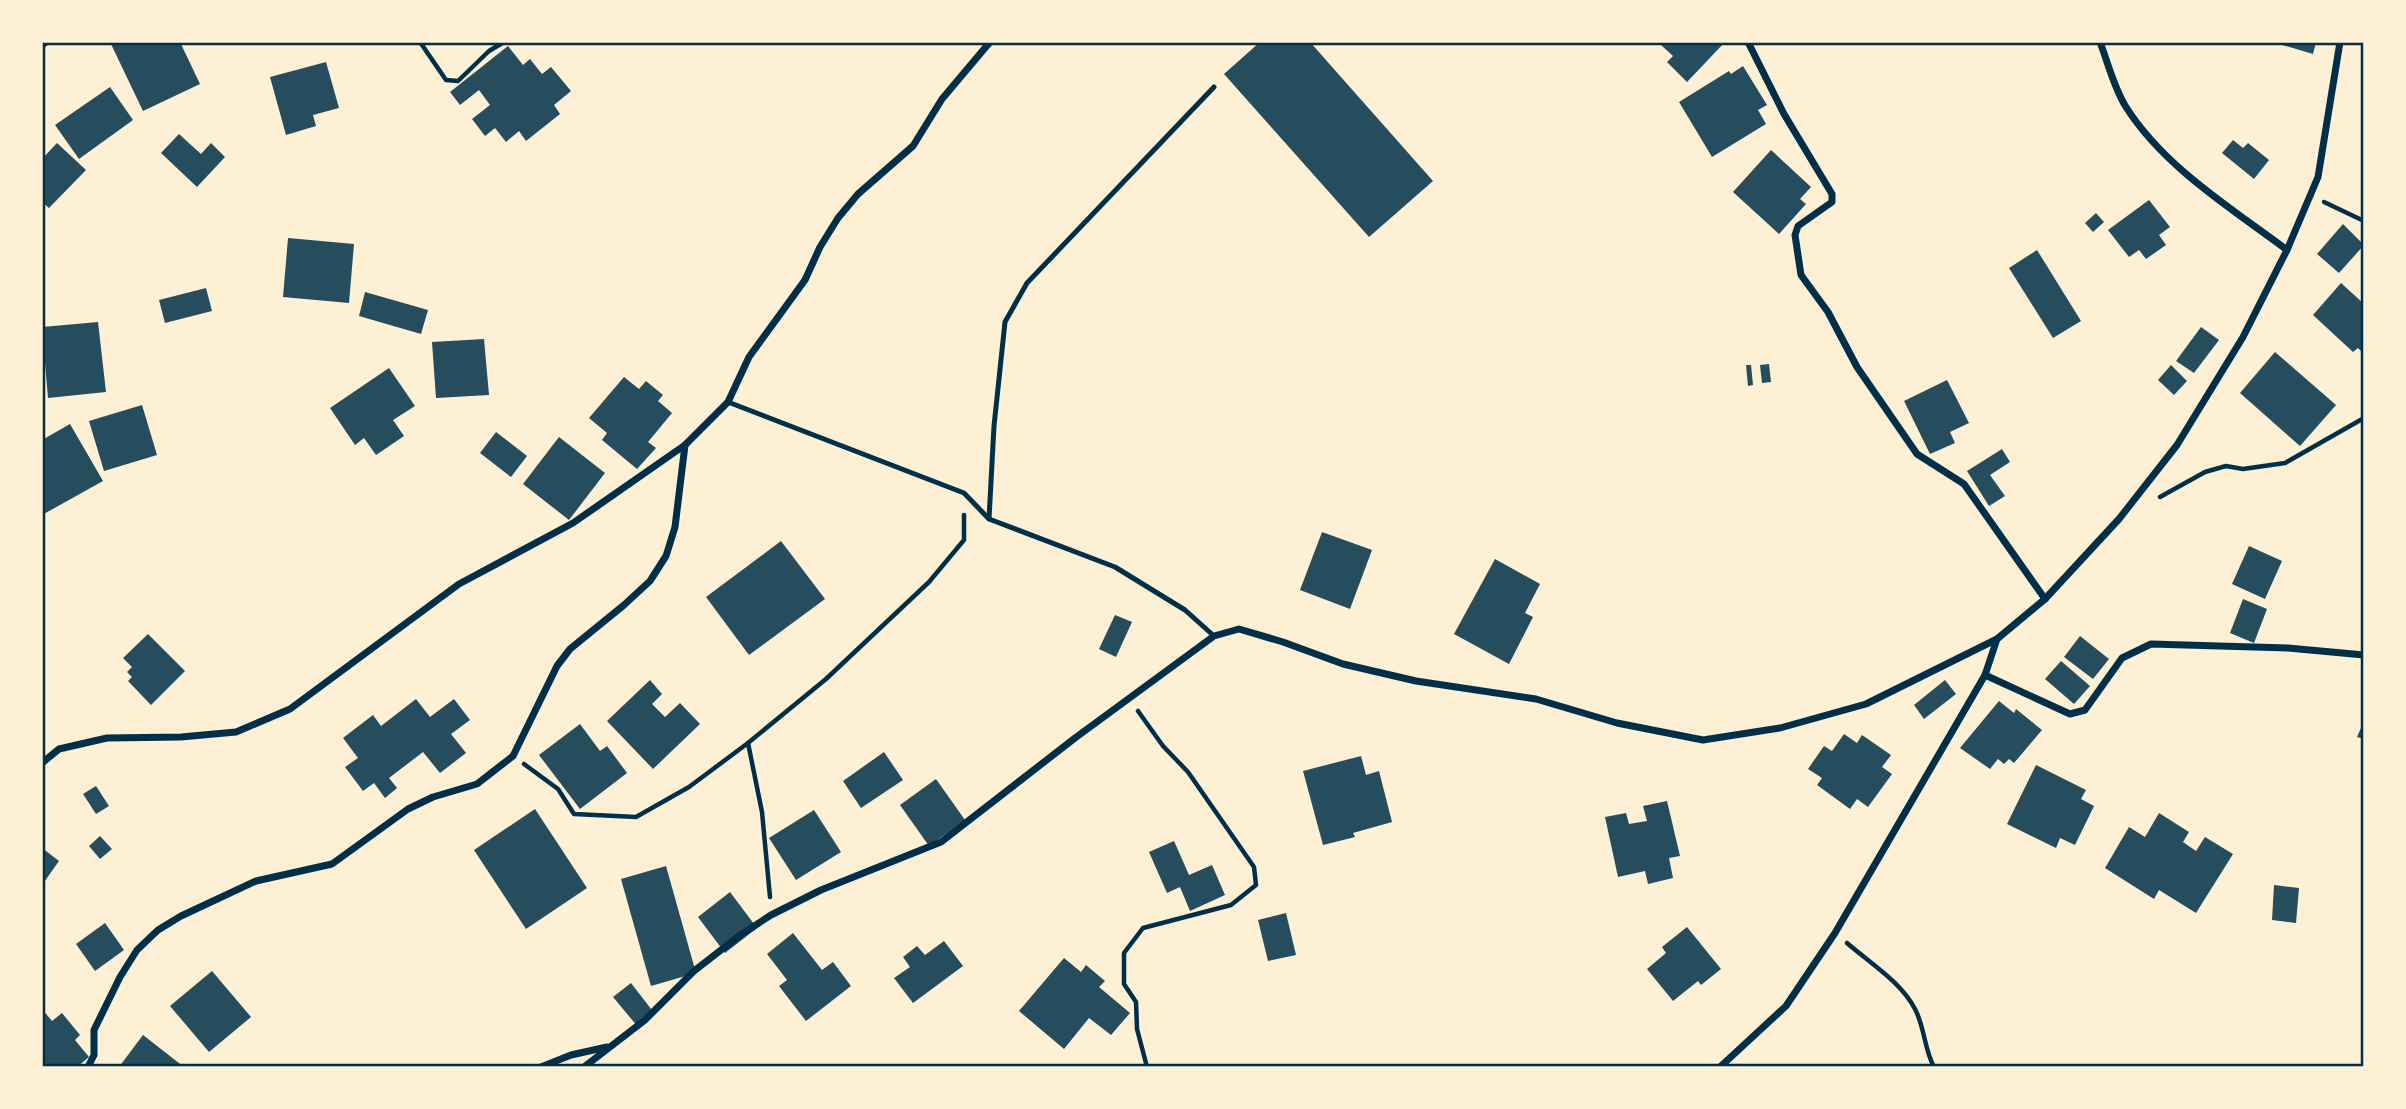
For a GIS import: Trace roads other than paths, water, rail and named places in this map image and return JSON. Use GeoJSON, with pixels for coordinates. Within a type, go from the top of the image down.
{"type":"FeatureCollection","features":[{"type":"Feature","properties":{"kind":"street"},"geometry":{"type":"LineString","coordinates":[[42,763],[60,749],[107,738],[181,737],[236,732],[290,709],[459,584],[573,523],[685,445],[728,402],[749,357],[805,280],[820,247],[838,218],[858,194],[913,146],[942,99],[990,42]]}},
{"type":"Feature","properties":{"kind":"street"},"geometry":{"type":"LineString","coordinates":[[1748,42],[1784,114],[1832,194],[1832,202],[1798,226],[1795,235],[1801,275],[1828,312],[1857,367],[1917,454],[1964,484],[2045,599]]}},
{"type":"Feature","properties":{"kind":"street"},"geometry":{"type":"LineString","coordinates":[[2100,42],[2125,106],[2155,144],[2189,176],[2287,250]]}},
{"type":"Feature","properties":{"kind":"street"},"geometry":{"type":"LineString","coordinates":[[584,1067],[645,1020],[694,971],[738,936],[771,915],[821,890],[941,842],[1075,738],[1214,636],[1239,629],[1343,664],[1427,683],[1536,699],[1617,723],[1703,740],[1780,728],[1866,704],[1997,639],[2045,599],[2119,519],[2177,445],[2243,337],[2287,250],[2318,177],[2340,42]]}},
{"type":"Feature","properties":{"kind":"street"},"geometry":{"type":"LineString","coordinates":[[88,1067],[94,1055],[94,1030],[120,977],[137,950],[158,930],[181,916],[256,881],[332,864],[408,809],[433,797],[477,784],[513,756],[557,666],[569,649],[642,589],[666,556],[676,527],[685,445]]}},
{"type":"Feature","properties":{"kind":"street"},"geometry":{"type":"LineString","coordinates":[[1720,1067],[1786,1006],[1836,933],[1985,675],[1997,639]]}},
{"type":"Feature","properties":{"kind":"street"},"geometry":{"type":"LineString","coordinates":[[1985,675],[2070,714],[2085,710],[2122,658],[2151,644],[2288,648],[2364,655]]}},
{"type":"Feature","properties":{"kind":"street"},"geometry":{"type":"LineString","coordinates":[[541,1067],[572,1055],[610,1047]]}},
{"type":"Feature","properties":{"kind":"lane"},"geometry":{"type":"LineString","coordinates":[[989,519],[994,426],[1005,322],[1027,283],[1214,87]]}},
{"type":"Feature","properties":{"kind":"lane"},"geometry":{"type":"LineString","coordinates":[[728,402],[964,494],[989,519],[1115,566],[1185,610],[1214,636]]}}]}
